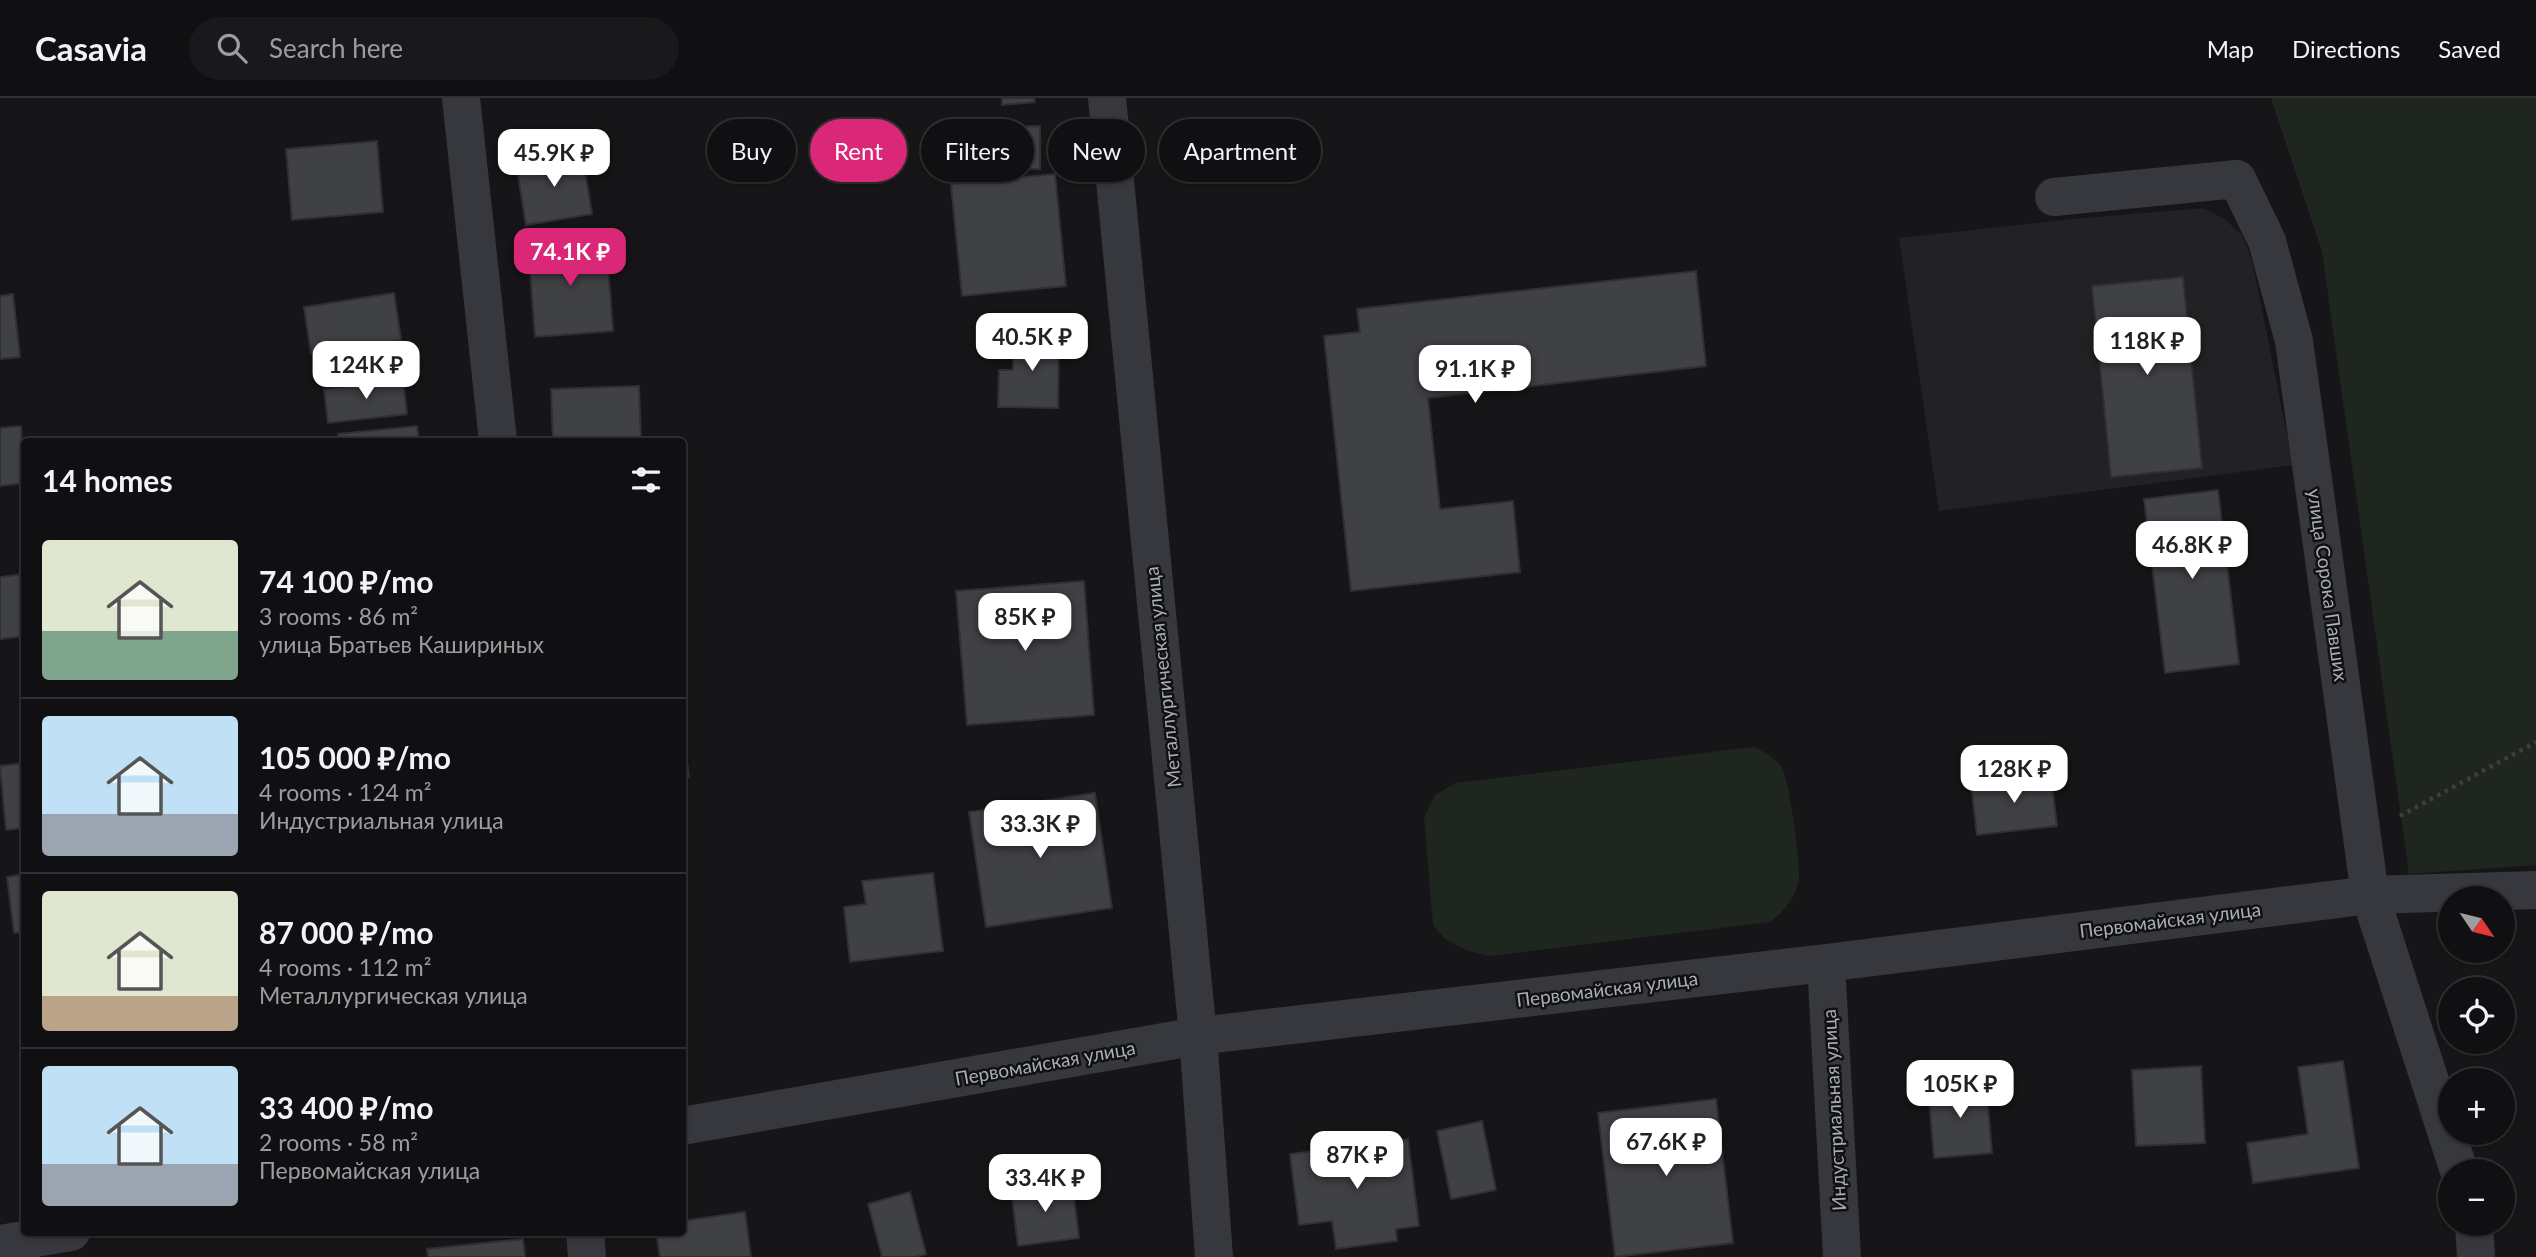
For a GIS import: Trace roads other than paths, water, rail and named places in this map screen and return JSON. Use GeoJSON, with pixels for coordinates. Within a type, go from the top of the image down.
{"type":"FeatureCollection","features":[{"type":"Feature","properties":{"kind":"street"},"geometry":{"type":"LineString","coordinates":[[461,98],[498,438]]}},
{"type":"Feature","properties":{"kind":"street","name":"Металлургическая улица"},"geometry":{"type":"LineString","coordinates":[[1107,98],[1198,1036],[1214,1257]]}},
{"type":"Feature","properties":{"kind":"street","name":"улица Сорока Павших"},"geometry":{"type":"LineString","coordinates":[[2054,197],[2236,179],[2267,241],[2294,341],[2370,895],[2455,1159]]}},
{"type":"Feature","properties":{"kind":"street","name":"Первомайская улица"},"geometry":{"type":"LineString","coordinates":[[686,1125],[1198,1036],[1826,963],[2370,895],[2536,890]]}},
{"type":"Feature","properties":{"kind":"street","name":"Индустриальная улица"},"geometry":{"type":"LineString","coordinates":[[1826,963],[1842,1257]]}},
{"type":"Feature","properties":{"kind":"street"},"geometry":{"type":"LineString","coordinates":[[0,1244],[47,1236]]}},
{"type":"Feature","properties":{"kind":"street"},"geometry":{"type":"LineString","coordinates":[[585,1236],[587,1257]]}},
{"type":"Feature","properties":{"kind":"street"},"geometry":{"type":"LineString","coordinates":[[2475,1236],[2476,1257]]}}]}
